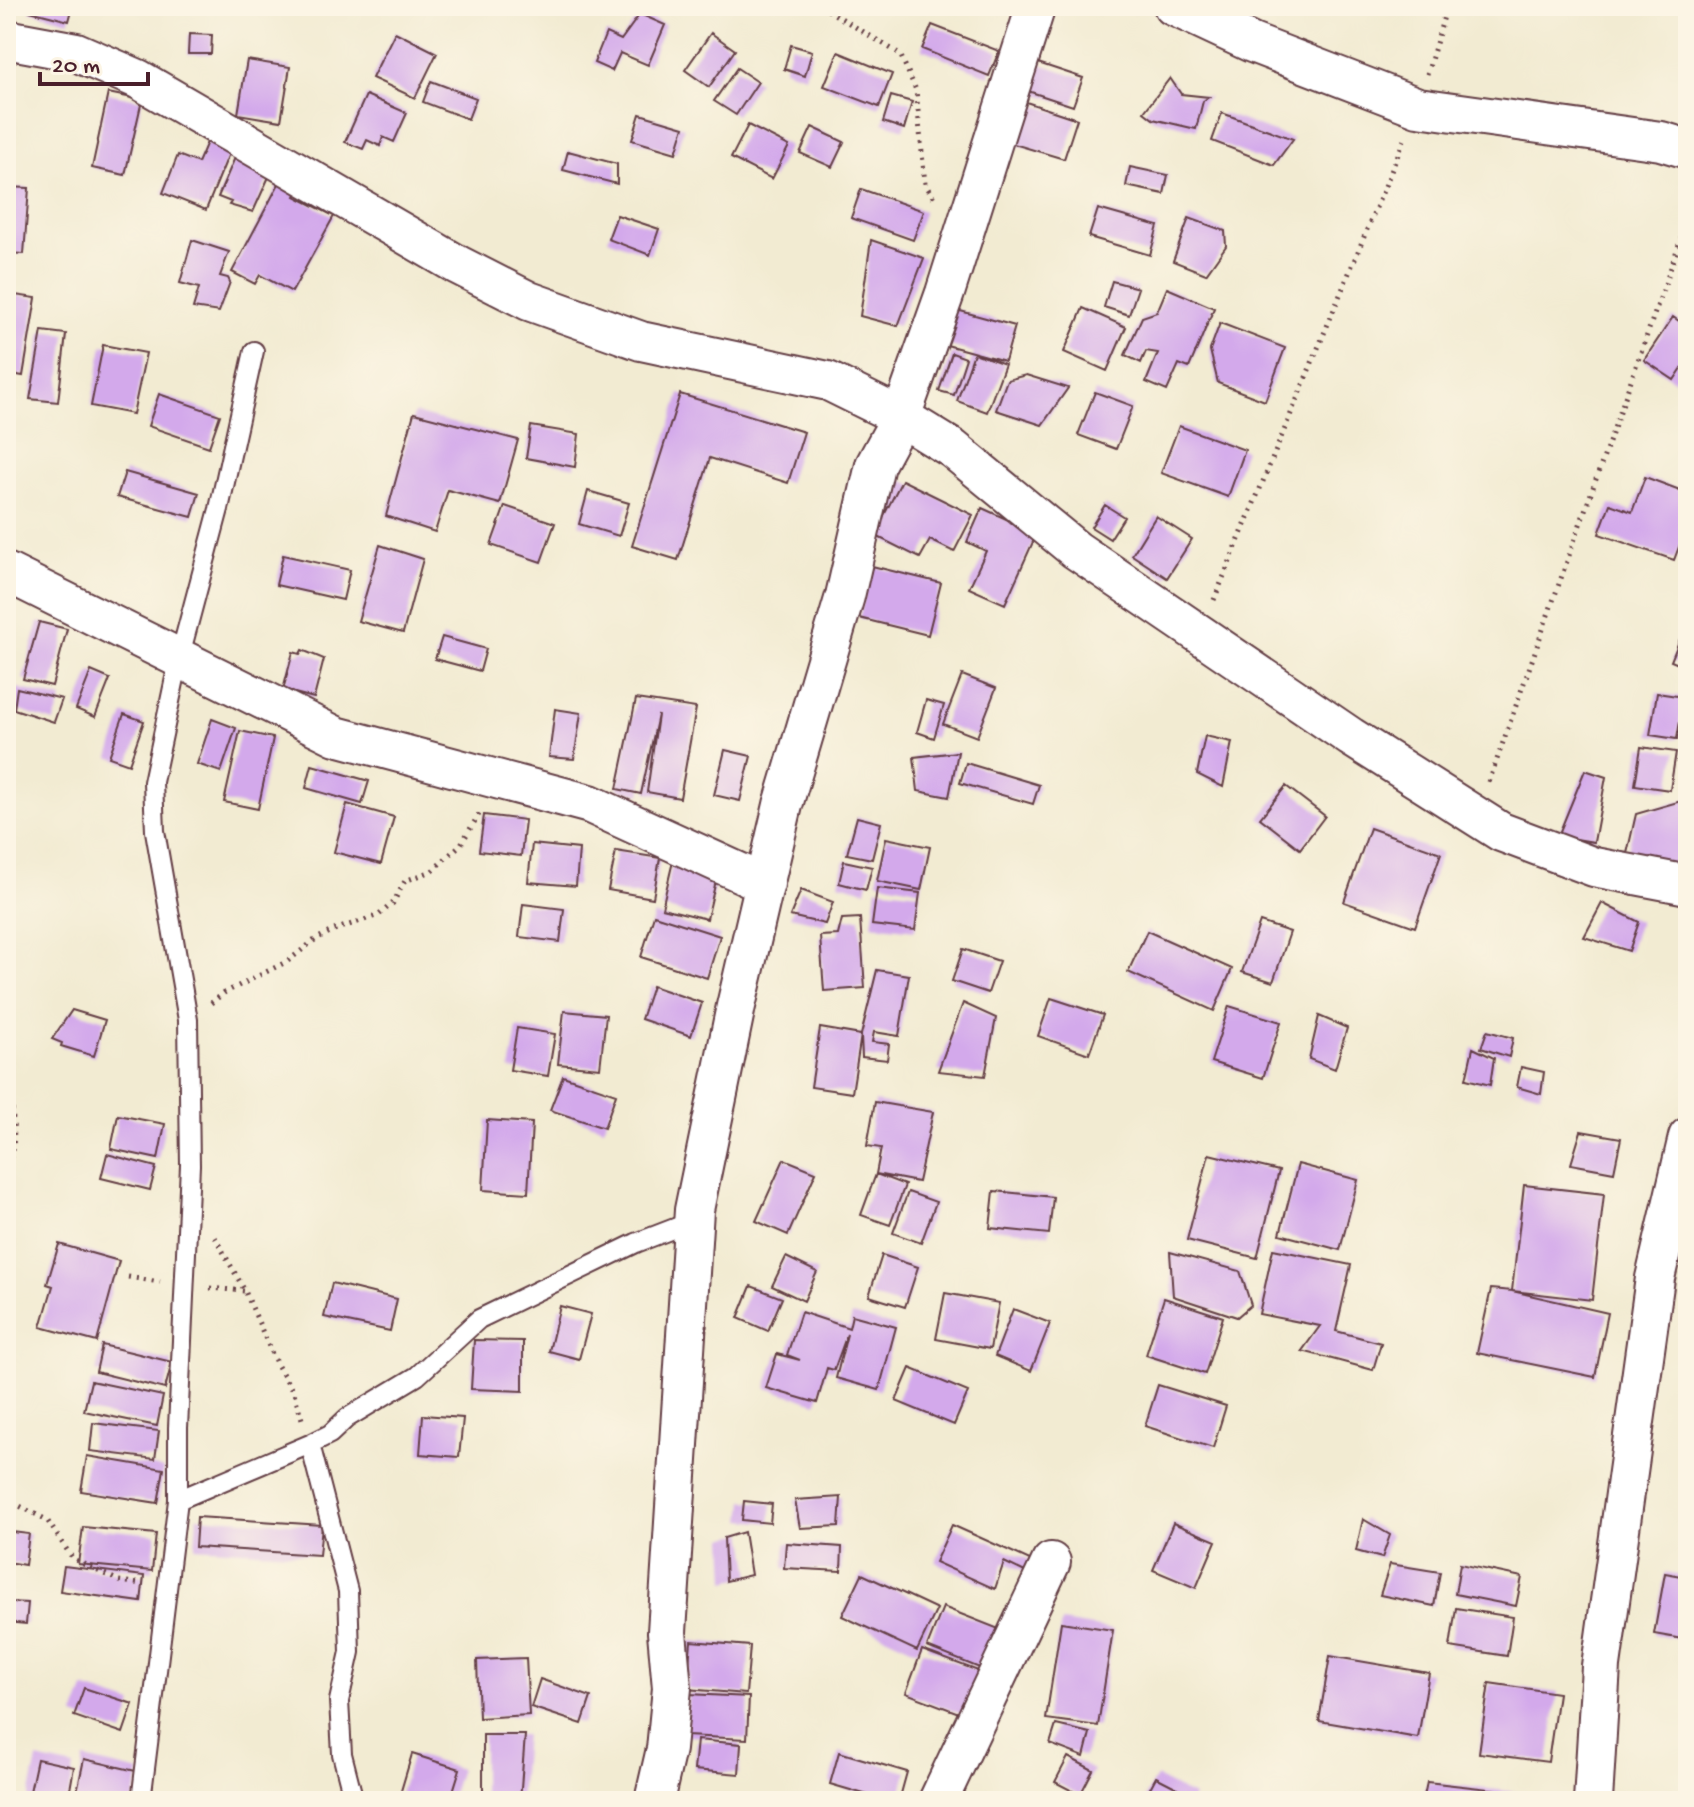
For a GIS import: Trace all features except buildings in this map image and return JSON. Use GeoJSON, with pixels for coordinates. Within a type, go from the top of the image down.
{"type":"FeatureCollection","features":[{"type":"Feature","properties":{"kind":"street"},"geometry":{"type":"LineString","coordinates":[[654,1801],[666,1749],[672,1688],[667,1632],[693,1221],[736,1006],[783,805],[845,596],[875,465],[901,417],[962,241],[1036,6]]}},
{"type":"Feature","properties":{"kind":"street"},"geometry":{"type":"LineString","coordinates":[[1173,6],[1252,43],[1418,107],[1661,141],[1688,149]]}},
{"type":"Feature","properties":{"kind":"street"},"geometry":{"type":"LineString","coordinates":[[6,39],[76,52],[138,79],[458,265],[529,301],[641,341],[828,381],[901,417],[953,449],[1076,550],[1351,737],[1501,832],[1594,867],[1688,885]]}},
{"type":"Feature","properties":{"kind":"street"},"geometry":{"type":"LineString","coordinates":[[6,572],[336,736],[590,804],[765,884]]}},
{"type":"Feature","properties":{"kind":"street"},"geometry":{"type":"LineString","coordinates":[[1593,1801],[1601,1666],[1655,1278],[1688,1137]]}},
{"type":"Feature","properties":{"kind":"street"},"geometry":{"type":"LineString","coordinates":[[938,1801],[1051,1562]]}},
{"type":"Feature","properties":{"kind":"lane"},"geometry":{"type":"LineString","coordinates":[[141,1801],[178,1500],[178,1428],[190,1165],[188,1020],[155,831],[153,782],[179,659],[219,509],[254,351]]}},
{"type":"Feature","properties":{"kind":"lane"},"geometry":{"type":"LineString","coordinates":[[178,1500],[330,1434],[347,1418],[417,1376],[479,1319],[636,1243],[693,1221]]}},
{"type":"Feature","properties":{"kind":"lane"},"geometry":{"type":"LineString","coordinates":[[310,1444],[348,1591],[350,1652],[339,1701],[342,1754],[354,1801]]}},
{"type":"Feature","properties":{"kind":"path"},"geometry":{"type":"LineString","coordinates":[[821,6],[900,54],[916,90],[925,184],[962,241]]}},
{"type":"Feature","properties":{"kind":"path"},"geometry":{"type":"LineString","coordinates":[[1200,635],[1418,107],[1447,6]]}},
{"type":"Feature","properties":{"kind":"path"},"geometry":{"type":"LineString","coordinates":[[1476,816],[1688,219]]}},
{"type":"Feature","properties":{"kind":"path"},"geometry":{"type":"LineString","coordinates":[[188,1020],[224,993],[288,961],[316,939],[379,915],[393,903],[405,881],[432,871],[461,844],[480,812],[515,784]]}},
{"type":"Feature","properties":{"kind":"path"},"geometry":{"type":"LineString","coordinates":[[6,997],[14,1139],[6,1183]]}},
{"type":"Feature","properties":{"kind":"path"},"geometry":{"type":"LineString","coordinates":[[210,1227],[245,1291],[276,1363],[294,1393],[310,1444]]}},
{"type":"Feature","properties":{"kind":"path"},"geometry":{"type":"LineString","coordinates":[[6,1499],[47,1520],[73,1559],[119,1581],[167,1588]]}}]}
